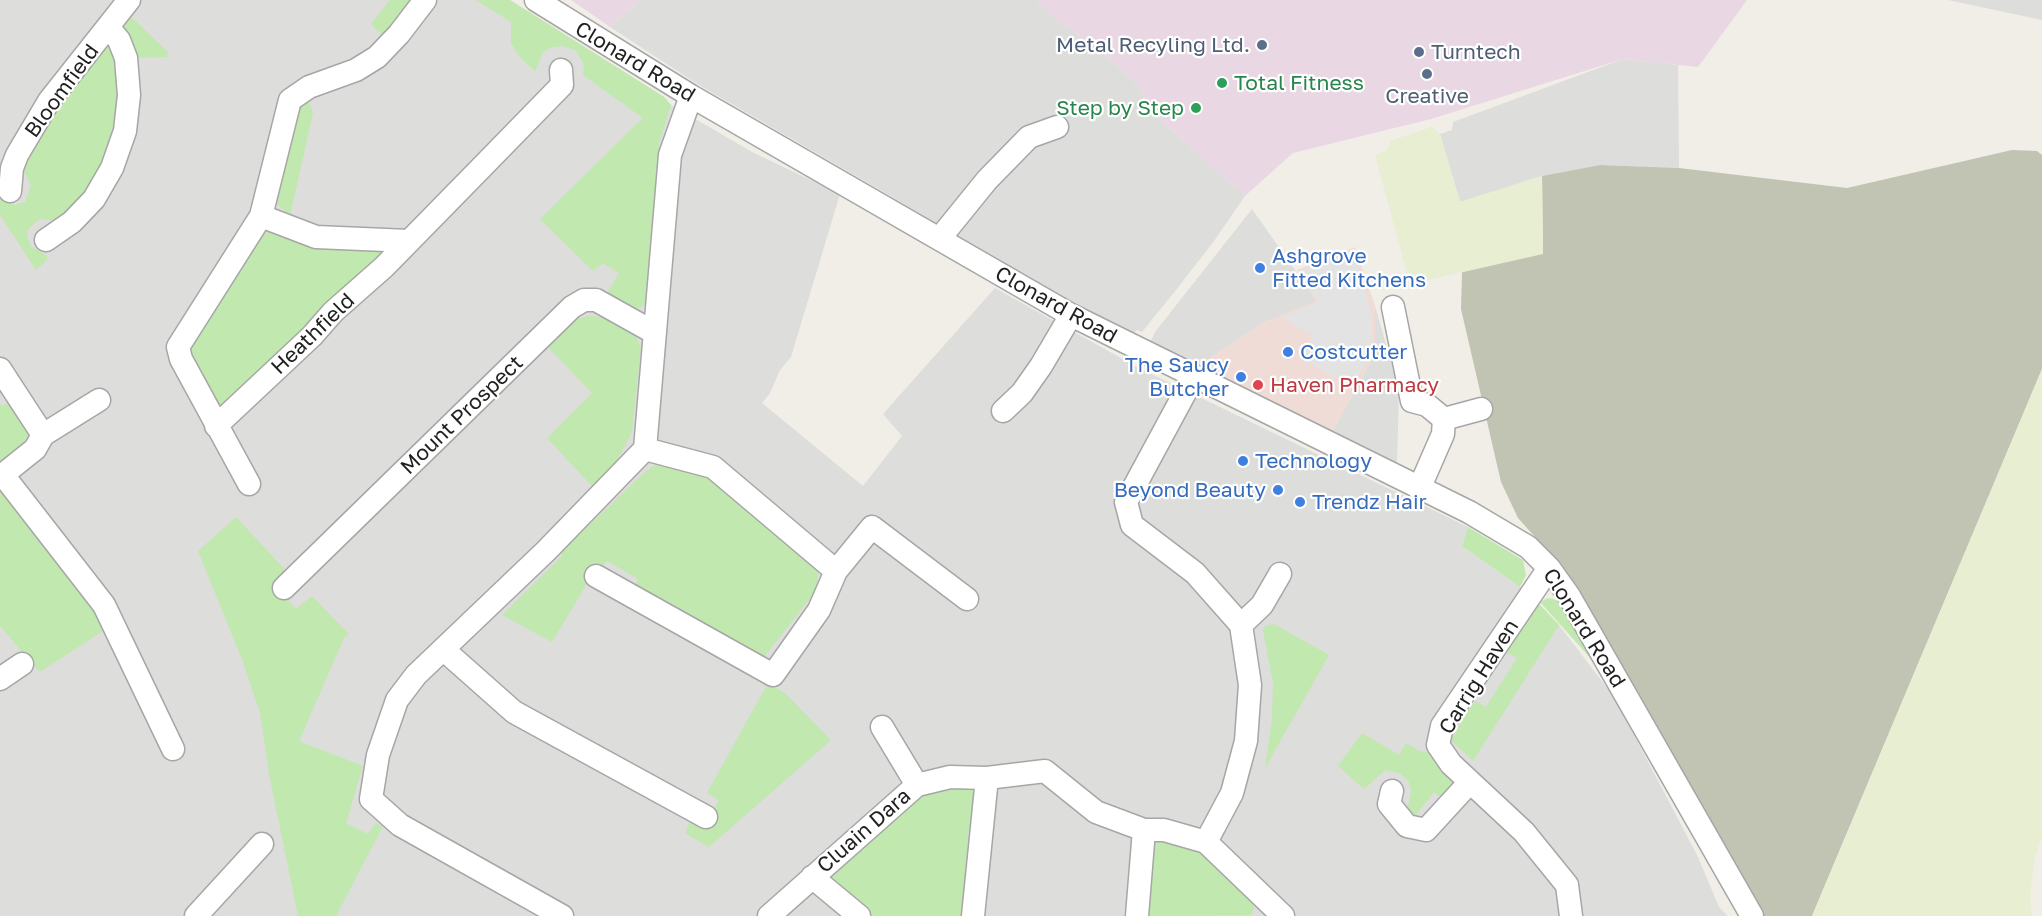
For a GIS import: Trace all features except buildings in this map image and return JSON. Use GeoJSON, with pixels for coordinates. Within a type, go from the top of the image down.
{"type":"FeatureCollection","features":[{"type":"Feature","properties":{"kind":"street","name":"Bloomfield"},"geometry":{"type":"LineString","coordinates":[[10,191],[12,168],[49,101],[129,0]]}},
{"type":"Feature","properties":{"kind":"street"},"geometry":{"type":"LineString","coordinates":[[249,484],[181,359],[178,346],[261,216],[290,100],[309,87],[356,70],[377,57],[425,0]]}},
{"type":"Feature","properties":{"kind":"street","name":"Clonard Road"},"geometry":{"type":"LineString","coordinates":[[536,0],[691,96],[1071,315],[1468,512],[1528,548],[1549,568],[1596,640],[1650,741],[1752,916]]}},
{"type":"Feature","properties":{"kind":"street","name":"Bloomfield"},"geometry":{"type":"LineString","coordinates":[[46,240],[72,222],[94,199],[112,168],[125,131],[129,96],[126,58],[119,40],[108,27]]}},
{"type":"Feature","properties":{"kind":"street","name":"Heathfield"},"geometry":{"type":"LineString","coordinates":[[216,426],[409,241],[562,85],[561,70]]}},
{"type":"Feature","properties":{"kind":"street"},"geometry":{"type":"LineString","coordinates":[[562,916],[400,825],[370,799],[378,755],[397,700],[416,675],[444,650],[645,449],[670,155],[691,96]]}},
{"type":"Feature","properties":{"kind":"street"},"geometry":{"type":"LineString","coordinates":[[940,238],[987,180],[1029,136],[1057,127]]}},
{"type":"Feature","properties":{"kind":"street"},"geometry":{"type":"LineString","coordinates":[[261,216],[315,237],[409,241]]}},
{"type":"Feature","properties":{"kind":"street","name":"Mount Prospect"},"geometry":{"type":"LineString","coordinates":[[284,588],[572,307],[584,300],[596,300],[655,333]]}},
{"type":"Feature","properties":{"kind":"street"},"geometry":{"type":"LineString","coordinates":[[1393,307],[1407,406],[1427,405],[1444,419]]}},
{"type":"Feature","properties":{"kind":"street"},"geometry":{"type":"LineString","coordinates":[[1003,411],[1022,393],[1071,315]]}},
{"type":"Feature","properties":{"kind":"street"},"geometry":{"type":"LineString","coordinates":[[0,369],[43,435]]}},
{"type":"Feature","properties":{"kind":"street"},"geometry":{"type":"LineString","coordinates":[[1194,376],[1126,502],[1132,525],[1195,573],[1241,625],[1250,685],[1246,741],[1232,793],[1206,842]]}},
{"type":"Feature","properties":{"kind":"street"},"geometry":{"type":"LineString","coordinates":[[99,400],[43,435],[35,449],[1,476],[104,604],[173,749]]}},
{"type":"Feature","properties":{"kind":"street"},"geometry":{"type":"LineString","coordinates":[[1444,419],[1481,409]]}},
{"type":"Feature","properties":{"kind":"street"},"geometry":{"type":"LineString","coordinates":[[1419,489],[1443,434],[1444,419]]}},
{"type":"Feature","properties":{"kind":"street"},"geometry":{"type":"LineString","coordinates":[[645,449],[713,467],[836,571]]}},
{"type":"Feature","properties":{"kind":"street"},"geometry":{"type":"LineString","coordinates":[[596,576],[773,675],[819,610],[836,571],[872,526],[967,599]]}},
{"type":"Feature","properties":{"kind":"street","name":"Carrig Haven"},"geometry":{"type":"LineString","coordinates":[[1549,568],[1442,726],[1438,744],[1451,764],[1524,832],[1567,885],[1571,916]]}},
{"type":"Feature","properties":{"kind":"street"},"geometry":{"type":"LineString","coordinates":[[1241,625],[1262,605],[1280,574]]}},
{"type":"Feature","properties":{"kind":"street"},"geometry":{"type":"LineString","coordinates":[[444,650],[514,712],[706,817]]}},
{"type":"Feature","properties":{"kind":"street"},"geometry":{"type":"LineString","coordinates":[[0,679],[22,664]]}},
{"type":"Feature","properties":{"kind":"street","name":"Cluain Dara"},"geometry":{"type":"LineString","coordinates":[[882,727],[916,785]]}},
{"type":"Feature","properties":{"kind":"street","name":"Cluain Dara"},"geometry":{"type":"LineString","coordinates":[[769,916],[916,785],[950,777],[987,778],[1045,771],[1096,812],[1144,830],[1164,830],[1206,842],[1273,913]]}},
{"type":"Feature","properties":{"kind":"street"},"geometry":{"type":"LineString","coordinates":[[973,916],[987,778]]}},
{"type":"Feature","properties":{"kind":"street"},"geometry":{"type":"LineString","coordinates":[[1392,791],[1389,804],[1407,826],[1426,830],[1470,783]]}},
{"type":"Feature","properties":{"kind":"street"},"geometry":{"type":"LineString","coordinates":[[1137,916],[1144,830]]}},
{"type":"Feature","properties":{"kind":"street"},"geometry":{"type":"LineString","coordinates":[[196,916],[262,844]]}},
{"type":"Feature","properties":{"kind":"street","name":"Cluain Dara"},"geometry":{"type":"LineString","coordinates":[[812,877],[859,916]]}},
{"type":"Feature","properties":{"kind":"shaded area"},"geometry":{"type":"Polygon","coordinates":[[[0,0],[510,0],[664,97],[671,105],[754,153],[840,194],[791,357],[780,370],[770,393],[762,403],[863,486],[902,436],[883,414],[995,288],[1137,367],[1468,527],[1462,546],[1520,587],[1539,604],[1559,625],[1614,697],[1698,857],[1719,907],[1728,916],[0,916],[0,0]]]}},
{"type":"Feature","properties":{"kind":"shaded area"},"geometry":{"type":"Polygon","coordinates":[[[571,0],[641,0],[610,27],[571,0]]]}},
{"type":"Feature","properties":{"kind":"shaded area"},"geometry":{"type":"Polygon","coordinates":[[[641,0],[1036,0],[1057,20],[1102,52],[1140,88],[1147,108],[1245,196],[1214,241],[1142,332],[1137,330],[1134,333],[1081,310],[960,241],[952,233],[894,198],[699,85],[610,27],[641,0]]]}},
{"type":"Feature","properties":{"kind":"shaded area"},"geometry":{"type":"Polygon","coordinates":[[[1036,0],[1747,0],[1698,67],[1623,59],[1431,119],[1293,153],[1245,196],[1147,108],[1140,88],[1102,52],[1057,20],[1036,0]]]}},
{"type":"Feature","properties":{"kind":"shaded area"},"geometry":{"type":"Polygon","coordinates":[[[1948,0],[2042,0],[2042,20],[1948,0]]]}},
{"type":"Feature","properties":{"kind":"shaded area"},"geometry":{"type":"Polygon","coordinates":[[[1623,59],[1678,65],[1679,168],[1600,165],[1542,176],[1460,202],[1440,134],[1452,130],[1453,122],[1623,59]]]}},
{"type":"Feature","properties":{"kind":"shaded area"},"geometry":{"type":"Polygon","coordinates":[[[1432,127],[1440,134],[1460,202],[1542,176],[1543,254],[1410,284],[1375,155],[1388,150],[1390,141],[1432,127]]]}},
{"type":"Feature","properties":{"kind":"shaded area"},"geometry":{"type":"Polygon","coordinates":[[[2012,150],[2037,151],[2042,155],[2042,369],[1812,916],[1762,916],[1568,574],[1518,518],[1501,482],[1461,309],[1462,272],[1543,253],[1542,176],[1600,165],[1679,168],[1847,188],[2012,150]]]}},
{"type":"Feature","properties":{"kind":"shaded area"},"geometry":{"type":"Polygon","coordinates":[[[1252,209],[1317,301],[1263,323],[1197,367],[1149,345],[1155,332],[1252,209]]]}},
{"type":"Feature","properties":{"kind":"shaded area"},"geometry":{"type":"Polygon","coordinates":[[[1355,247],[1375,306],[1375,354],[1332,432],[1197,367],[1263,323],[1316,301],[1297,270],[1355,247]]]}},
{"type":"Feature","properties":{"kind":"shaded area"},"geometry":{"type":"Polygon","coordinates":[[[1354,249],[1372,318],[1372,353],[1352,387],[1301,358],[1313,336],[1282,318],[1318,302],[1298,272],[1354,249]]]}},
{"type":"Feature","properties":{"kind":"shaded area"},"geometry":{"type":"Polygon","coordinates":[[[1375,306],[1399,389],[1397,467],[1332,432],[1375,354],[1375,306]]]}},
{"type":"Feature","properties":{"kind":"shaded area"},"geometry":{"type":"Polygon","coordinates":[[[2042,369],[2042,835],[2034,861],[2030,898],[2032,916],[1812,916],[2042,369]]]}},
{"type":"Feature","properties":{"kind":"green space"},"geometry":{"type":"Polygon","coordinates":[[[390,0],[411,0],[382,35],[371,24],[390,0]]]}},
{"type":"Feature","properties":{"kind":"green space"},"geometry":{"type":"Polygon","coordinates":[[[476,0],[510,0],[664,97],[671,105],[659,144],[645,304],[637,310],[612,297],[608,292],[619,273],[603,263],[593,271],[540,219],[643,118],[583,75],[584,64],[576,51],[564,46],[552,47],[543,52],[535,71],[519,56],[511,43],[511,22],[476,0]]]}},
{"type":"Feature","properties":{"kind":"green space"},"geometry":{"type":"Polygon","coordinates":[[[127,13],[168,52],[167,57],[133,58],[119,25],[127,13]]]}},
{"type":"Feature","properties":{"kind":"green space"},"geometry":{"type":"Polygon","coordinates":[[[109,42],[120,69],[115,136],[87,193],[60,221],[40,219],[28,229],[27,237],[31,246],[47,256],[47,260],[36,270],[0,215],[0,196],[14,205],[25,202],[31,186],[21,164],[56,106],[109,42]]]}},
{"type":"Feature","properties":{"kind":"green space"},"geometry":{"type":"Polygon","coordinates":[[[309,101],[313,113],[290,216],[276,203],[300,108],[309,101]]]}},
{"type":"Feature","properties":{"kind":"green space"},"geometry":{"type":"Polygon","coordinates":[[[270,231],[383,246],[387,252],[218,409],[187,346],[254,238],[270,231]]]}},
{"type":"Feature","properties":{"kind":"green space"},"geometry":{"type":"Polygon","coordinates":[[[589,316],[602,317],[635,335],[641,347],[632,432],[614,466],[593,487],[547,438],[592,393],[547,346],[576,319],[589,316]]]}},
{"type":"Feature","properties":{"kind":"green space"},"geometry":{"type":"Polygon","coordinates":[[[0,403],[2,406],[8,403],[30,436],[0,463],[0,403]]]}},
{"type":"Feature","properties":{"kind":"green space"},"geometry":{"type":"Polygon","coordinates":[[[662,464],[719,481],[721,489],[759,521],[765,522],[817,569],[818,584],[815,592],[764,657],[658,596],[653,597],[634,587],[638,579],[607,561],[602,566],[595,563],[585,587],[552,642],[502,615],[562,556],[562,551],[644,473],[653,466],[662,464]]]}},
{"type":"Feature","properties":{"kind":"green space"},"geometry":{"type":"Polygon","coordinates":[[[0,493],[14,497],[109,627],[40,672],[0,626],[0,493]]]}},
{"type":"Feature","properties":{"kind":"green space"},"geometry":{"type":"Polygon","coordinates":[[[236,517],[287,572],[275,586],[296,609],[312,596],[349,634],[344,638],[299,741],[363,766],[346,823],[368,834],[376,823],[383,826],[336,916],[298,916],[270,779],[260,713],[243,662],[198,551],[236,517]]]}},
{"type":"Feature","properties":{"kind":"green space"},"geometry":{"type":"Polygon","coordinates":[[[1468,527],[1523,560],[1526,575],[1520,587],[1462,546],[1468,527]]]}},
{"type":"Feature","properties":{"kind":"green space"},"geometry":{"type":"Polygon","coordinates":[[[1548,598],[1559,600],[1602,671],[1540,602],[1548,598]]]}},
{"type":"Feature","properties":{"kind":"green space"},"geometry":{"type":"Polygon","coordinates":[[[1539,604],[1559,625],[1473,761],[1451,740],[1466,712],[1476,701],[1486,707],[1517,658],[1506,652],[1539,604]]]}},
{"type":"Feature","properties":{"kind":"green space"},"geometry":{"type":"Polygon","coordinates":[[[1274,624],[1329,655],[1265,768],[1272,719],[1273,683],[1263,630],[1265,626],[1274,624]]]}},
{"type":"Feature","properties":{"kind":"green space"},"geometry":{"type":"Polygon","coordinates":[[[768,683],[785,693],[831,740],[709,847],[685,833],[691,819],[703,827],[719,800],[707,793],[768,683]]]}},
{"type":"Feature","properties":{"kind":"green space"},"geometry":{"type":"Polygon","coordinates":[[[1362,733],[1399,755],[1406,743],[1420,751],[1434,752],[1457,782],[1445,801],[1434,792],[1413,819],[1407,813],[1411,791],[1409,782],[1401,774],[1385,770],[1364,789],[1338,766],[1362,733]]]}},
{"type":"Feature","properties":{"kind":"green space"},"geometry":{"type":"Polygon","coordinates":[[[969,783],[978,790],[976,819],[969,827],[964,886],[970,892],[968,916],[869,916],[825,883],[837,862],[846,864],[897,816],[900,805],[934,788],[969,783]]]}},
{"type":"Feature","properties":{"kind":"green space"},"geometry":{"type":"Polygon","coordinates":[[[1158,836],[1180,843],[1217,863],[1256,900],[1252,915],[1149,916],[1153,866],[1148,862],[1151,840],[1158,836]]]}},
{"type":"Feature","properties":{"kind":"place","name":"Metal Recyling Ltd."},"geometry":{"type":"Point","coordinates":[1262,45]}},
{"type":"Feature","properties":{"kind":"place","name":"Turntech"},"geometry":{"type":"Point","coordinates":[1419,52]}},
{"type":"Feature","properties":{"kind":"place","name":"Creative"},"geometry":{"type":"Point","coordinates":[1427,74]}},
{"type":"Feature","properties":{"kind":"place","name":"Total Fitness"},"geometry":{"type":"Point","coordinates":[1222,83]}},
{"type":"Feature","properties":{"kind":"place","name":"Step by Step"},"geometry":{"type":"Point","coordinates":[1196,108]}},
{"type":"Feature","properties":{"kind":"place","name":"Ashgrove Fitted Kitchens"},"geometry":{"type":"Point","coordinates":[1260,268]}},
{"type":"Feature","properties":{"kind":"place","name":"Costcutter"},"geometry":{"type":"Point","coordinates":[1288,352]}},
{"type":"Feature","properties":{"kind":"place","name":"The Saucy Butcher"},"geometry":{"type":"Point","coordinates":[1241,377]}},
{"type":"Feature","properties":{"kind":"place","name":"Haven Pharmacy"},"geometry":{"type":"Point","coordinates":[1258,385]}},
{"type":"Feature","properties":{"kind":"place","name":"Technology"},"geometry":{"type":"Point","coordinates":[1243,461]}},
{"type":"Feature","properties":{"kind":"place","name":"Beyond Beauty"},"geometry":{"type":"Point","coordinates":[1278,490]}},
{"type":"Feature","properties":{"kind":"place","name":"Trendz Hair"},"geometry":{"type":"Point","coordinates":[1300,502]}}]}
